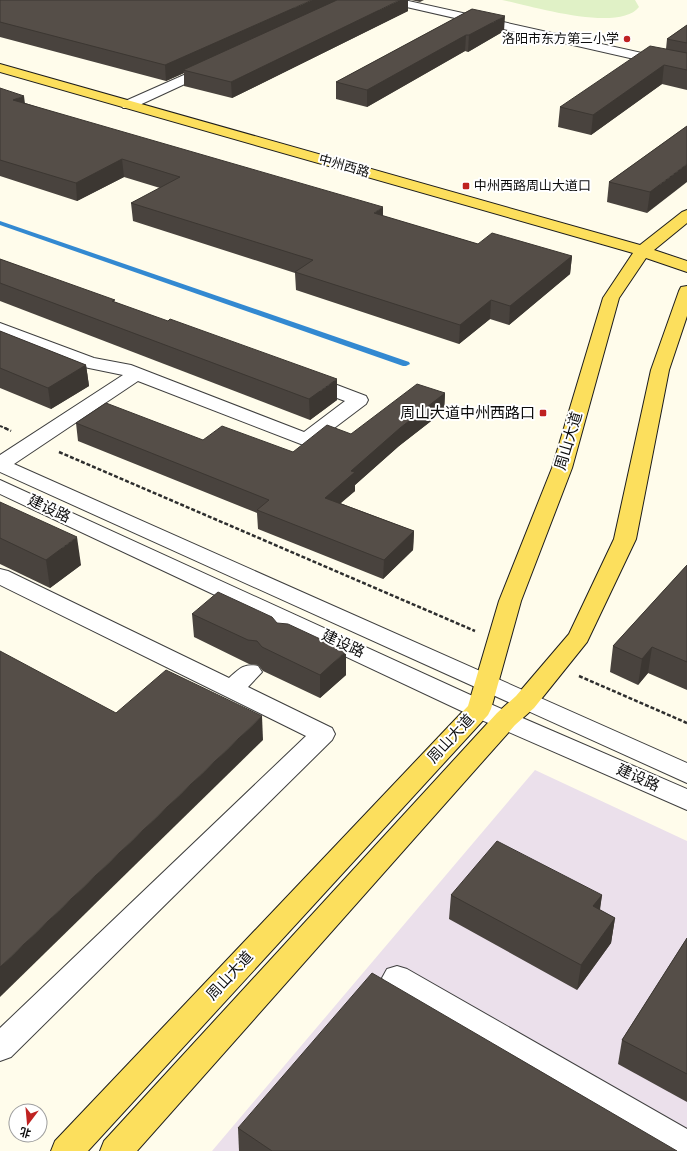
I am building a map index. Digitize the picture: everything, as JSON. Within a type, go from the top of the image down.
[{"type":"main road","name":"中州西路","points":[[0,60],[134,102]]},
{"type":"main road","name":"中州西路","points":[[0,68],[134,102],[648,247],[687,253]]},
{"type":"main road","name":"周山大道","points":[[67,1151],[482,696],[510,601],[562,468],[611,298],[648,247],[687,215]]},
{"type":"main road","name":"中州西路","points":[[648,247],[687,267]]},
{"type":"main road","name":"周山大道","points":[[116,1151],[515,711],[579,637],[625,539],[660,370],[687,291]]},
{"type":"street","points":[[389,0],[687,67]]},
{"type":"street","points":[[134,102],[219,63]]},
{"type":"street","points":[[0,328],[90,363],[125,370],[136,374],[306,440],[359,400],[292,375]]},
{"type":"street","points":[[0,464],[136,374]]},
{"type":"street","name":"建设路","points":[[0,464],[321,609],[482,696]]},
{"type":"street","name":"建设路","points":[[0,486],[303,625],[482,696],[515,711],[687,800]]},
{"type":"street","points":[[0,576],[241,681],[322,734],[0,1048]]},
{"type":"street","points":[[286,640],[321,609]]},
{"type":"street","name":"建设路","points":[[515,711],[687,774]]},
{"type":"street","points":[[398,978],[687,1146]]},
{"type":"path","points":[[0,426],[498,641]]},
{"type":"path","points":[[555,666],[687,723]]},
{"type":"shaded area","points":[[535,770],[687,841],[687,1151],[212,1151]]},
{"type":"green space","points":[[502,0],[635,0],[639,7],[629,14],[613,18],[595,18],[553,12]]},
{"type":"building","points":[[0,0],[312,0],[165,65],[0,22]]},
{"type":"building","points":[[337,0],[400,0],[231,82],[183,70]]},
{"type":"building","points":[[472,9],[505,16],[469,35],[466,35],[367,90],[336,82]]},
{"type":"building","points":[[687,25],[687,43],[667,39]]},
{"type":"building","points":[[650,46],[687,53],[687,70],[664,65],[593,115],[560,107]]},
{"type":"building","points":[[0,88],[24,96],[13,100],[383,207],[374,213],[478,244],[492,233],[572,256],[510,306],[491,300],[460,325],[295,272],[313,260],[131,203],[180,177],[122,159],[76,183],[0,160]]},
{"type":"building","points":[[687,126],[687,164],[650,192],[609,182]]},
{"type":"building","points":[[0,259],[115,300],[112,301],[168,321],[170,319],[337,379],[309,399],[0,283]]},
{"type":"building","points":[[0,331],[86,365],[48,388],[0,368]]},
{"type":"building","points":[[417,384],[445,393],[400,428],[351,471],[355,472],[325,498],[414,531],[384,560],[257,510],[269,500],[76,423],[106,403],[203,440],[222,426],[293,452],[327,425],[351,434]]},
{"type":"building","points":[[0,502],[77,537],[46,560],[0,538]]},
{"type":"building","points":[[687,565],[687,662],[652,647],[642,659],[613,646]]},
{"type":"building","points":[[218,592],[272,617],[277,623],[288,624],[346,651],[320,675],[262,647],[257,641],[248,640],[192,614]]},
{"type":"building","points":[[0,651],[116,713],[166,670],[262,716],[0,967]]},
{"type":"building","points":[[497,841],[602,895],[593,906],[615,918],[581,965],[451,895]]},
{"type":"building","points":[[687,938],[687,1074],[622,1040]]},
{"type":"building","points":[[372,973],[677,1151],[272,1151],[238,1128]]},
{"type":"waterway","points":[[0,223],[406,364]]},
{"type":"place","name":"洛阳市东方第三小学","points":[[627,39]]},
{"type":"place","name":"中州西路周山大道口","points":[[466,186]]},
{"type":"place","name":"周山大道中州西路口","points":[[543,413]]}]
